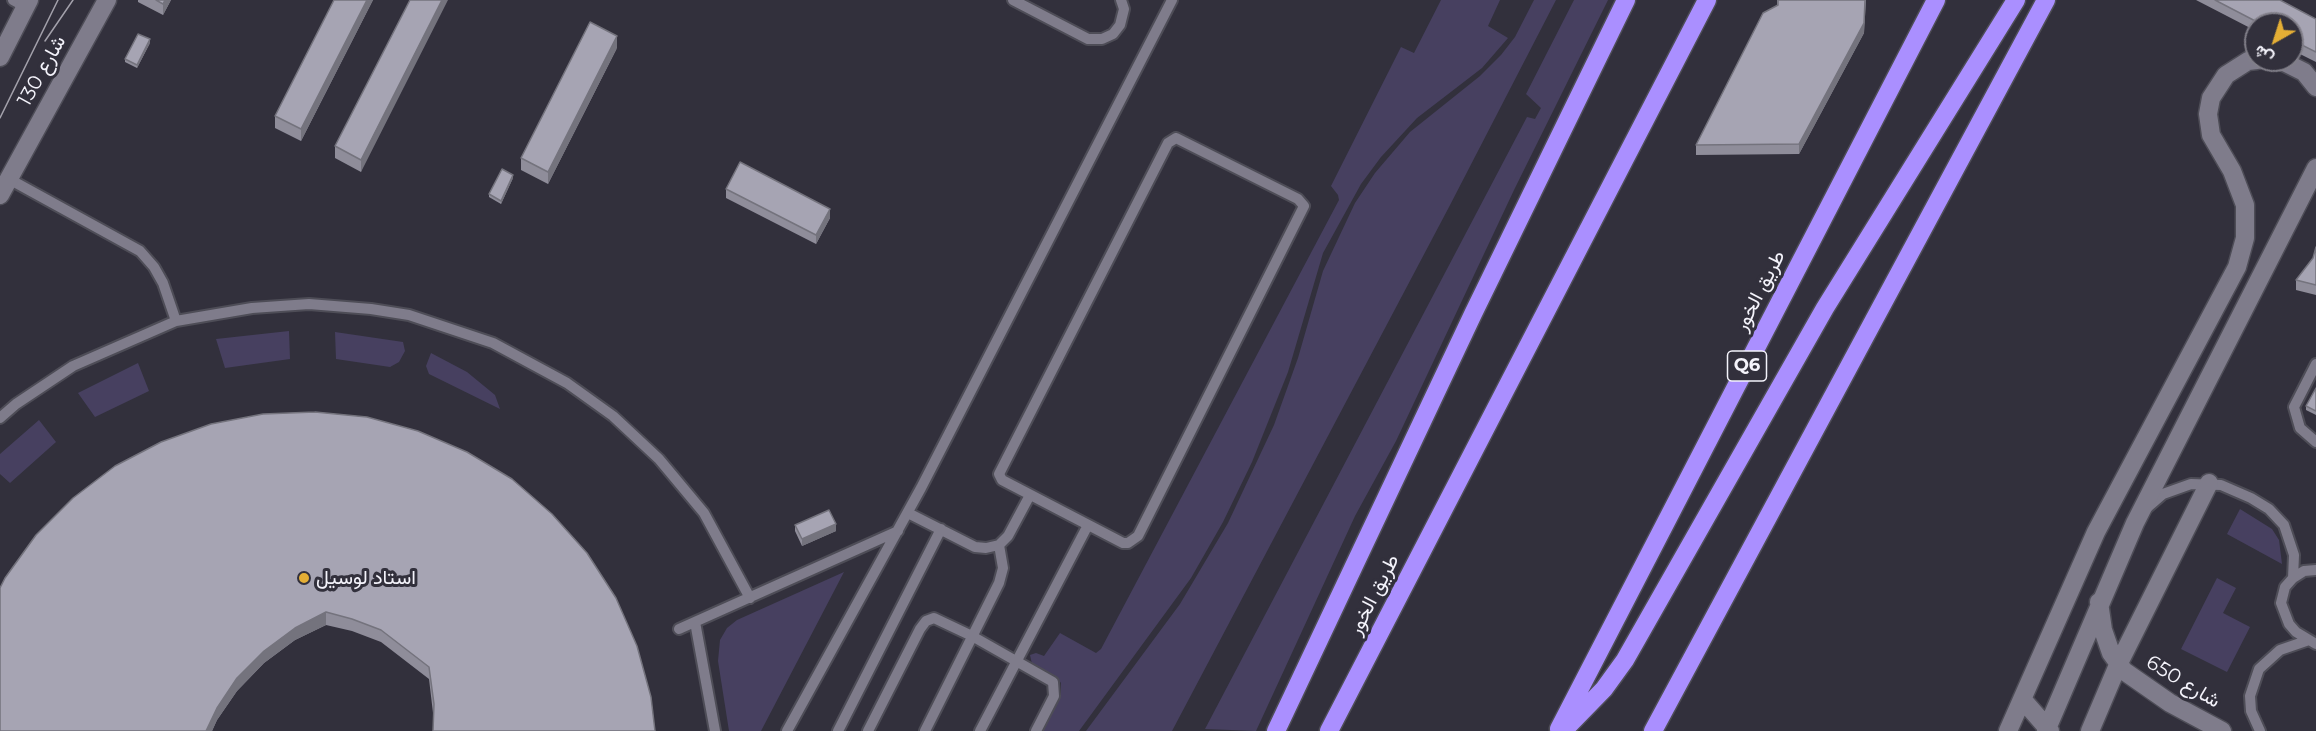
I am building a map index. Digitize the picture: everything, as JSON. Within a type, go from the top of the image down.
[{"type":"highway","points":[[1276,731],[1473,314],[1626,0]]},
{"type":"highway","name":"طريق الخور","points":[[1329,731],[1707,0]]},
{"type":"highway","name":"طريق الخور","points":[[1558,731],[1936,0]]},
{"type":"highway","points":[[1563,731],[1604,689],[1625,660],[1825,308],[2016,0]]},
{"type":"highway","points":[[1653,731],[2046,0]]},
{"type":"street","name":"شارع 130","points":[[4,187],[107,0]]},
{"type":"street","points":[[0,57],[23,2]]},
{"type":"street","points":[[2008,731],[2077,572],[2237,267],[2246,238],[2245,205],[2232,171],[2211,135],[2208,114],[2211,98],[2226,75],[2244,64]]},
{"type":"street","points":[[2301,72],[2315,84]]},
{"type":"street","points":[[2022,699],[2048,730],[2099,602],[2135,523],[2316,168]]},
{"type":"street","points":[[2090,731],[2118,665],[2209,483]]},
{"type":"street","name":"شارع 650","points":[[2099,602],[2103,630],[2118,665],[2131,677],[2170,703],[2222,731]]},
{"type":"lane","points":[[1013,0],[1088,39],[1102,39],[1113,34],[1123,18],[1121,0]]},
{"type":"lane","points":[[787,731],[908,513],[1171,0]]},
{"type":"lane","points":[[1176,138],[1298,199],[1304,206],[1303,212],[1138,536],[1128,543],[1123,543],[1088,525],[1002,480],[1000,470],[1168,143],[1176,138]]},
{"type":"lane","points":[[4,187],[140,251],[154,267],[163,283],[176,321]]},
{"type":"lane","points":[[0,418],[16,404],[73,366],[176,321],[252,308],[309,304],[371,309],[409,315],[493,343],[567,383],[613,416],[659,459],[704,513],[750,598]]},
{"type":"lane","points":[[2316,364],[2294,407],[2300,428],[2316,442]]},
{"type":"lane","points":[[2135,523],[2163,494],[2192,484],[2221,485],[2251,498],[2277,516],[2291,541],[2294,555],[2293,578]]},
{"type":"lane","points":[[908,513],[975,547],[999,545],[1008,536],[1030,495]]},
{"type":"lane","points":[[980,731],[1088,525]]},
{"type":"lane","points":[[838,731],[941,529]]},
{"type":"lane","points":[[679,629],[898,531]]},
{"type":"lane","points":[[925,731],[1003,568],[999,545]]},
{"type":"lane","points":[[2312,642],[2289,624],[2282,608],[2285,588],[2293,578],[2304,571],[2316,570]]},
{"type":"lane","points":[[868,731],[926,621],[934,618],[1048,678],[1055,689],[1035,731]]},
{"type":"lane","points":[[695,622],[715,731]]},
{"type":"lane","points":[[2260,731],[2252,711],[2250,696],[2259,669],[2280,650],[2312,642]]},
{"type":"shaded area","points":[[1441,0],[1500,0],[1488,26],[1508,38],[1482,68],[1417,118],[1381,157],[1361,184],[1323,253],[1288,372],[1252,462],[1223,522],[1191,578],[1079,731],[1041,731],[1061,694],[1061,683],[1032,664],[1030,655],[1036,653],[1044,656],[1060,633],[1096,653],[1101,649],[1339,200],[1331,186],[1401,47],[1414,53]]},
{"type":"shaded area","points":[[1534,0],[1556,0],[1172,731],[1086,731],[1180,604],[1228,523],[1274,425],[1298,358],[1323,271],[1355,203],[1375,173],[1410,132],[1480,76],[1501,55],[1515,37]]},
{"type":"shaded area","points":[[1574,0],[1608,0],[1514,190],[1396,441],[1355,516],[1256,731],[1205,729],[1527,117],[1535,119],[1541,108],[1526,94]]},
{"type":"shaded area","points":[[289,331],[290,359],[225,368],[216,339]]},
{"type":"shaded area","points":[[335,332],[403,342],[405,351],[399,362],[390,367],[336,359]]},
{"type":"shaded area","points":[[431,353],[467,372],[495,395],[500,409],[429,374],[426,366]]},
{"type":"shaded area","points":[[138,363],[149,391],[95,417],[78,393]]},
{"type":"shaded area","points":[[39,420],[56,442],[10,483],[0,474],[0,454]]},
{"type":"shaded area","points":[[2240,509],[2272,529],[2279,540],[2282,564],[2227,534]]},
{"type":"shaded area","points":[[844,572],[761,731],[729,731],[718,661],[720,640],[727,628],[737,620]]},
{"type":"shaded area","points":[[2217,578],[2236,588],[2223,613],[2250,627],[2227,672],[2181,649]]},
{"type":"building","points":[[334,0],[367,0],[301,129],[275,116]]},
{"type":"building","points":[[410,0],[442,0],[361,160],[335,146]]},
{"type":"building","points":[[1778,0],[1865,0],[1864,23],[1799,144],[1696,145],[1763,13],[1778,5]]},
{"type":"building","points":[[2215,0],[2280,0],[2303,12],[2244,12],[2244,15]]},
{"type":"building","points":[[2304,13],[2316,19],[2316,52],[2304,46]]},
{"type":"building","points":[[590,22],[617,36],[548,172],[521,158]]},
{"type":"building","points":[[138,34],[150,39],[137,65],[125,59]]},
{"type":"building","points":[[740,162],[830,209],[816,235],[726,189]]},
{"type":"building","points":[[502,169],[513,175],[501,201],[489,194]]},
{"type":"building","points":[[2316,247],[2316,285],[2296,280],[2313,258]]},
{"type":"building","points":[[2316,388],[2316,411],[2306,406]]},
{"type":"building","name":"استاد لوسيل","points":[[315,412],[367,417],[418,431],[467,452],[512,479],[552,514],[587,553],[616,598],[637,646],[651,697],[655,731],[433,731],[434,704],[429,667],[381,630],[326,612],[295,628],[264,651],[237,678],[217,708],[206,731],[0,731],[0,588],[36,535],[73,498],[115,466],[161,442],[211,424],[263,414]]},
{"type":"building","points":[[829,510],[836,524],[802,539],[795,525]]},
{"type":"tram line","points":[[0,118],[58,0]]},
{"type":"tram line","points":[[45,41],[73,0]]},
{"type":"place","name":"استاد لوسيل","points":[[304,578]]}]
